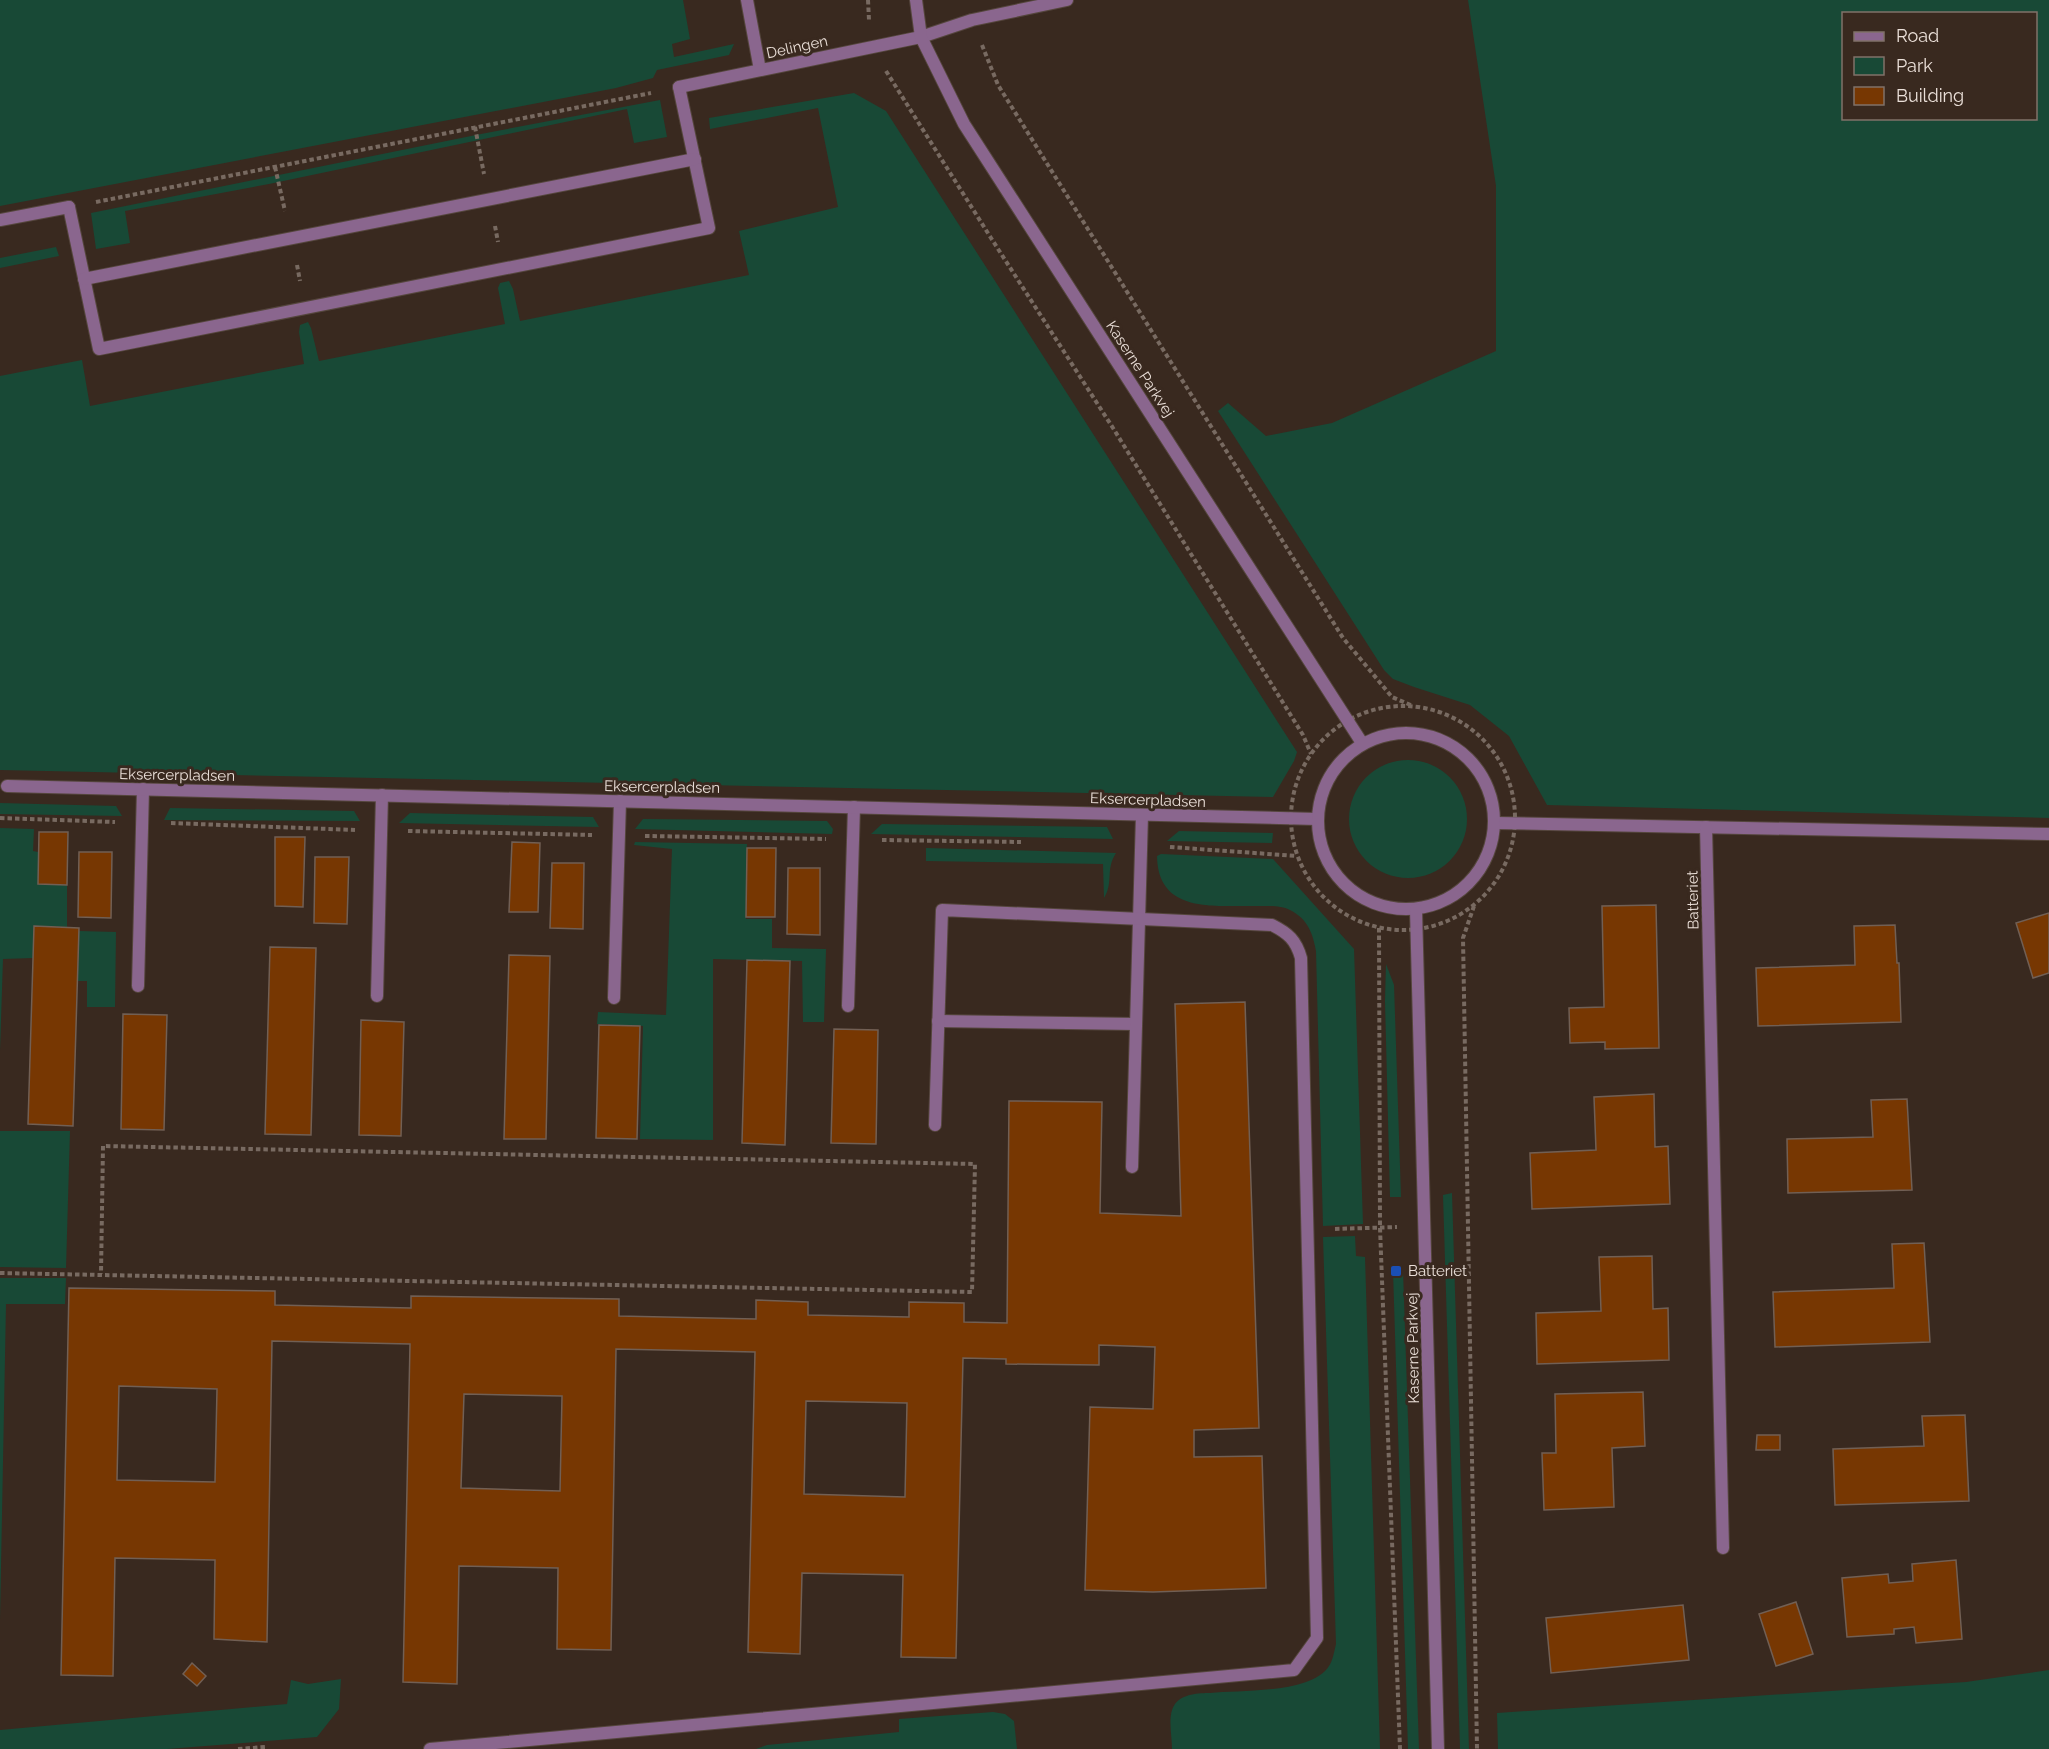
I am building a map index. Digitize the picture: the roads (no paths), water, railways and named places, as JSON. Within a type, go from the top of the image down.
[{"type":"street","points":[[747,0],[760,70]]},
{"type":"street","name":"Kaserne Parkvej","points":[[916,0],[921,37],[964,124],[1362,743]]},
{"type":"street","name":"Delingen","points":[[695,159],[679,87],[921,37],[972,20],[1067,0]]},
{"type":"street","points":[[0,220],[69,207],[84,279],[99,349],[709,228],[695,159],[84,279]]},
{"type":"street","points":[[1414,732],[1440,738],[1463,752],[1481,772],[1491,796],[1495,822],[1491,848],[1480,871],[1462,890],[1441,903],[1416,909],[1386,908],[1359,896],[1336,876],[1322,849],[1317,819],[1323,789],[1339,763],[1362,743],[1396,733],[1414,732]]},
{"type":"street","name":"Eksercerpladsen","points":[[7,786],[1317,819]]},
{"type":"street","points":[[138,986],[143,789]]},
{"type":"street","points":[[377,996],[382,795]]},
{"type":"street","points":[[614,998],[620,801]]},
{"type":"street","points":[[848,1006],[854,807]]},
{"type":"street","points":[[1132,1167],[1142,815]]},
{"type":"street","points":[[1495,822],[2049,834]]},
{"type":"street","name":"Batteriet","points":[[1706,827],[1723,1548]]},
{"type":"street","name":"Kaserne Parkvej","points":[[1416,909],[1438,1749]]},
{"type":"street","points":[[430,1749],[1294,1670],[1317,1638],[1301,958],[1297,944],[1287,932],[1272,925],[942,910],[935,1125]]},
{"type":"street","points":[[938,1021],[1136,1024]]},
{"type":"place","name":"Batteriet","points":[[1396,1271]]}]
